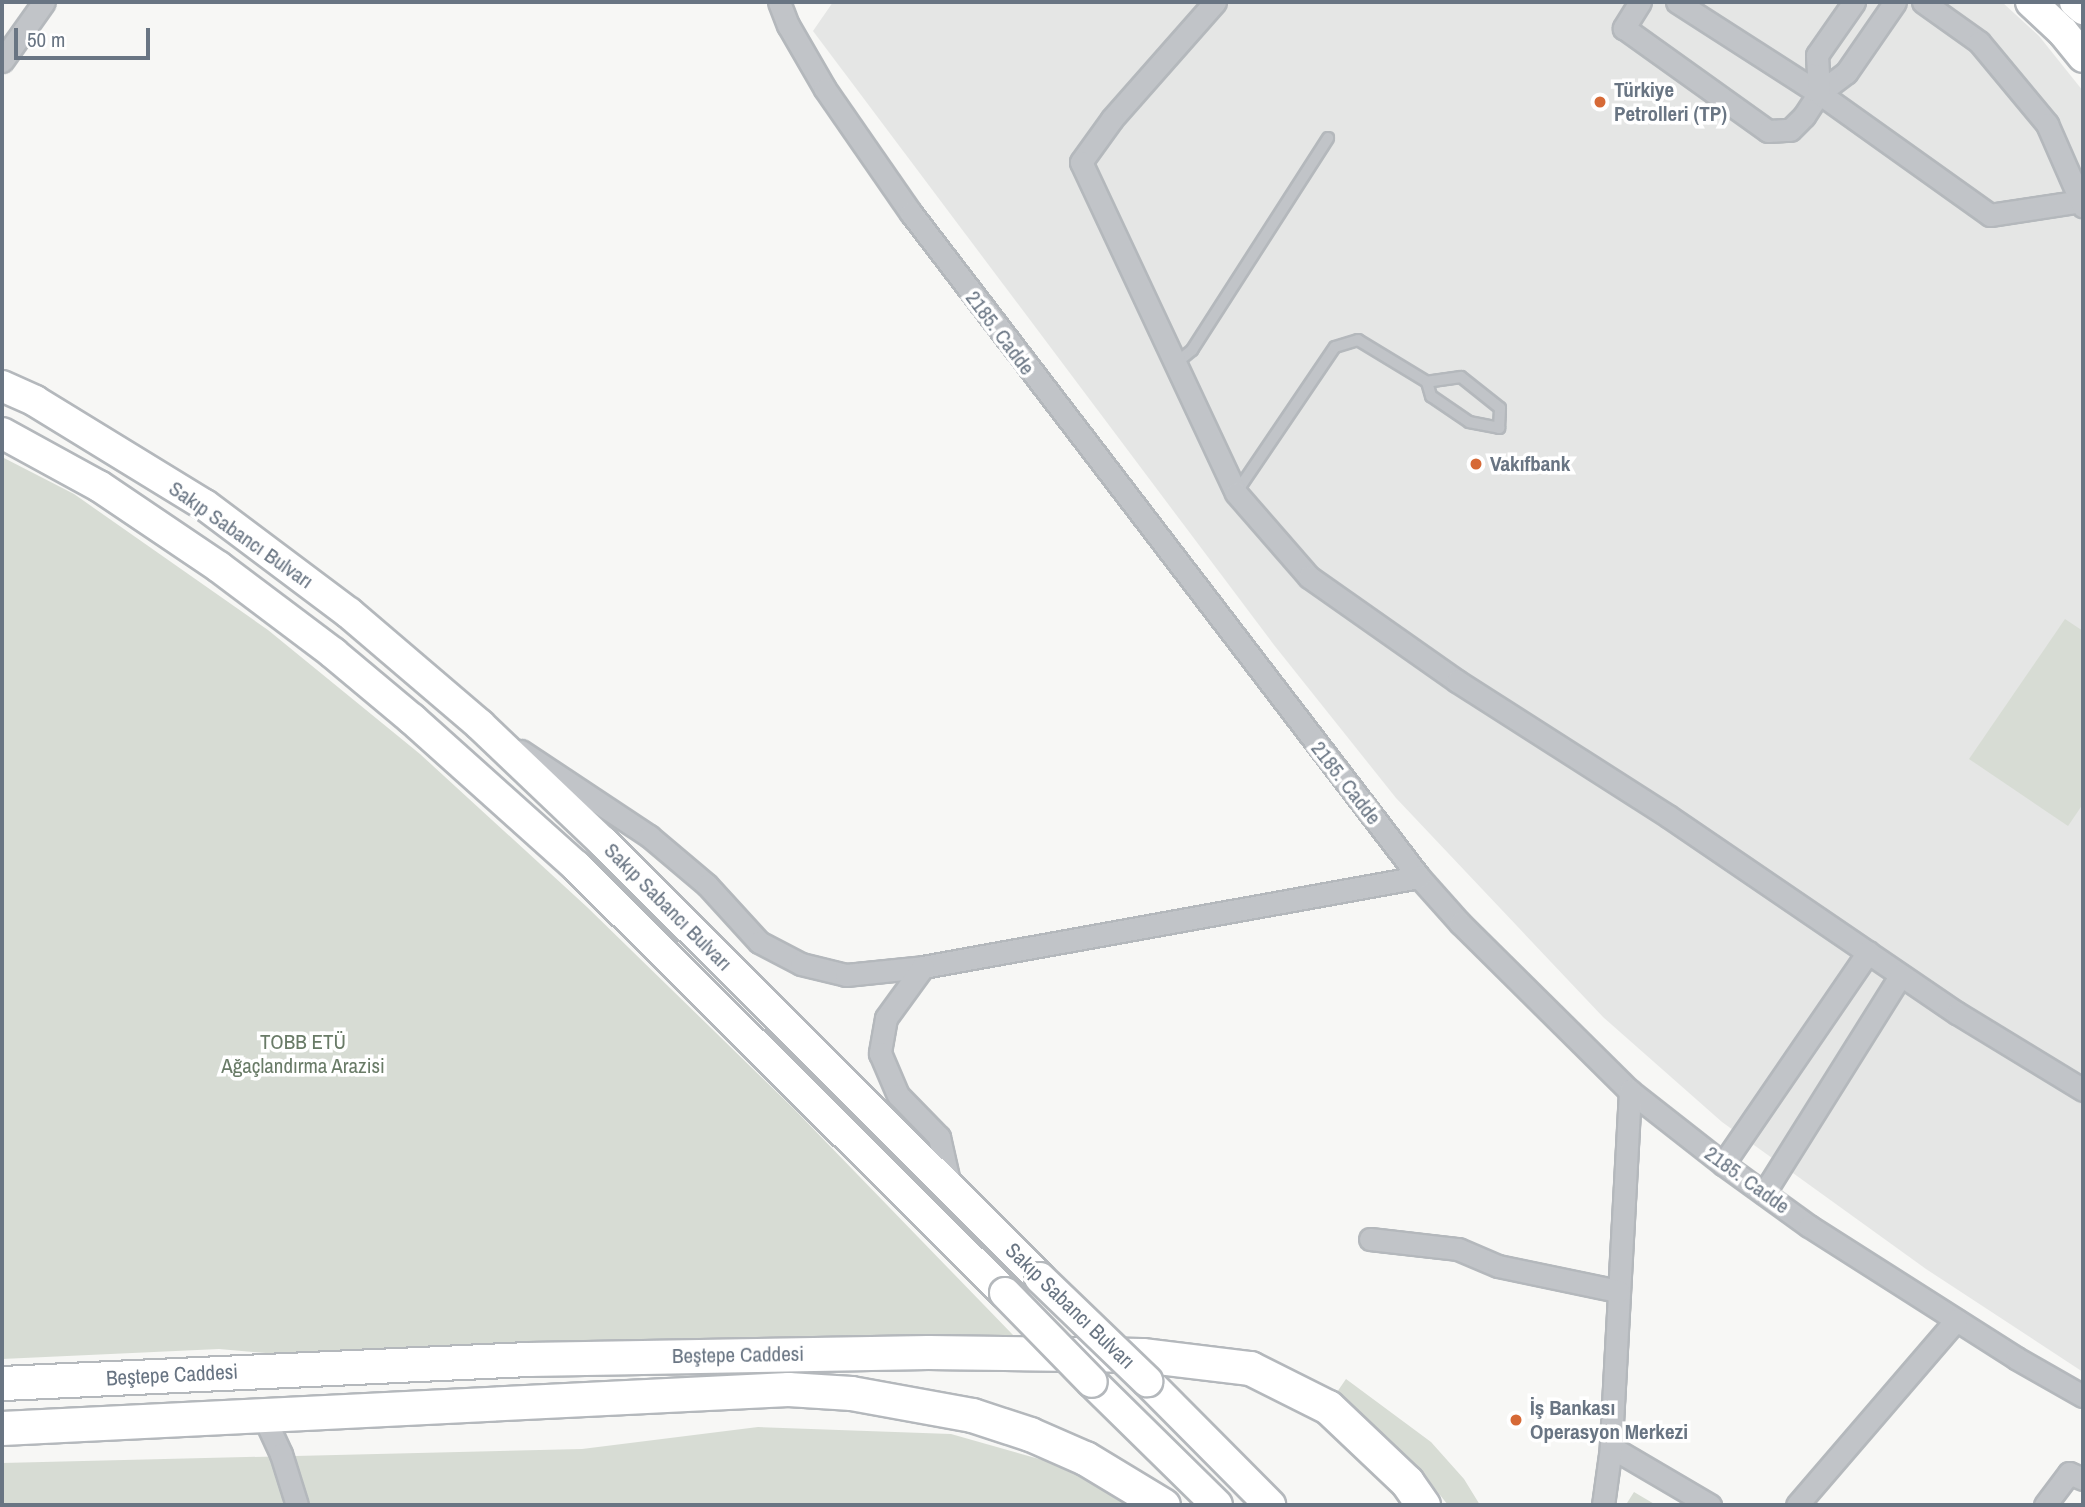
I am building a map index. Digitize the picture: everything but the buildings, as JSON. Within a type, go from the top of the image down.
[{"type":"main road","points":[[2031,2],[2063,32],[2083,57]]},
{"type":"main road","points":[[2075,2],[2083,9]]},
{"type":"main road","name":"Sakıp Sabancı Bulvarı","points":[[2,386],[35,401],[205,505],[349,613],[480,725],[603,842],[1270,1505]]},
{"type":"main road","name":"Sakıp Sabancı Bulvarı","points":[[2,433],[99,486],[219,567],[333,653],[412,719],[576,866],[1217,1505]]},
{"type":"main road","name":"Beştepe Caddesi","points":[[2,1383],[528,1359],[928,1352],[1142,1354],[1250,1368],[1328,1406],[1407,1482],[1423,1505]]},
{"type":"main road","name":"Beştepe Caddesi","points":[[2,1428],[788,1389],[851,1393],[972,1415],[1030,1434],[1085,1458],[1163,1505]]},
{"type":"street","points":[[2,61],[44,2]]},
{"type":"street","name":"2185. Cadde","points":[[779,2],[788,25],[825,89],[911,214],[1419,877],[1460,923],[1630,1091],[1723,1164],[1956,1320],[2083,1396]]},
{"type":"street","points":[[1215,2],[1112,120],[1081,162],[1236,493],[1309,577],[1457,681],[1668,816],[1901,975],[2083,1090]]},
{"type":"street","points":[[1640,2],[1624,27],[1768,131],[1790,130],[1819,93],[1846,73],[1895,2]]},
{"type":"street","points":[[1677,2],[1819,93],[1990,215],[2082,204],[2047,124],[1979,42],[1923,2]]},
{"type":"street","points":[[1819,93],[1817,55],[1854,2]]},
{"type":"street","points":[[480,725],[649,836],[707,886],[759,942],[801,964],[846,975],[923,967],[1419,877]]},
{"type":"street","points":[[1723,1164],[1868,952]]},
{"type":"street","points":[[923,967],[886,1018],[880,1053],[898,1095],[939,1138],[950,1186]]},
{"type":"street","points":[[1764,1193],[1901,975]]},
{"type":"street","points":[[1602,1505],[1611,1447],[1630,1091]]},
{"type":"street","points":[[1370,1239],[1458,1249],[1498,1266],[1618,1291]]},
{"type":"street","points":[[1797,1505],[1956,1320]]},
{"type":"street","points":[[263,1415],[281,1454],[297,1505]]},
{"type":"street","points":[[1611,1447],[1710,1505]]},
{"type":"street","points":[[2045,1505],[2069,1473],[2083,1479]]},
{"type":"lane","points":[[1176,363],[1192,349],[1328,138]]},
{"type":"lane","points":[[1236,493],[1335,347],[1358,340],[1427,382],[1461,377],[1500,408],[1499,428],[1469,422],[1431,396],[1427,382]]},
{"type":"shaded area","points":[[833,2],[2002,2],[2039,36],[2083,91],[2083,1372],[1926,1269],[1722,1122],[1603,1017],[1396,798],[1274,645],[813,31]]},
{"type":"green space","name":"TOBB ETÜ Ağaçlandırma Arazisi","points":[[2,457],[74,494],[268,630],[420,754],[587,907],[794,1109],[1014,1336],[345,1360],[219,1349],[2,1359]]},
{"type":"green space","points":[[2065,619],[2083,631],[2083,804],[2068,826],[1969,759]]},
{"type":"green space","points":[[1346,1379],[1431,1442],[1464,1479],[1480,1505],[1448,1505],[1432,1485],[1335,1395]]},
{"type":"green space","points":[[758,1427],[951,1434],[1064,1466],[1126,1505],[2,1505],[2,1463],[582,1449]]},
{"type":"green space","points":[[1634,1492],[1656,1505],[1630,1505],[1627,1503]]},
{"type":"place","name":"Türkiye Petrolleri (TP)","points":[[1600,102]]},
{"type":"place","name":"Vakıfbank","points":[[1476,464]]},
{"type":"place","name":"İş Bankası Operasyon Merkezi","points":[[1516,1420]]}]
